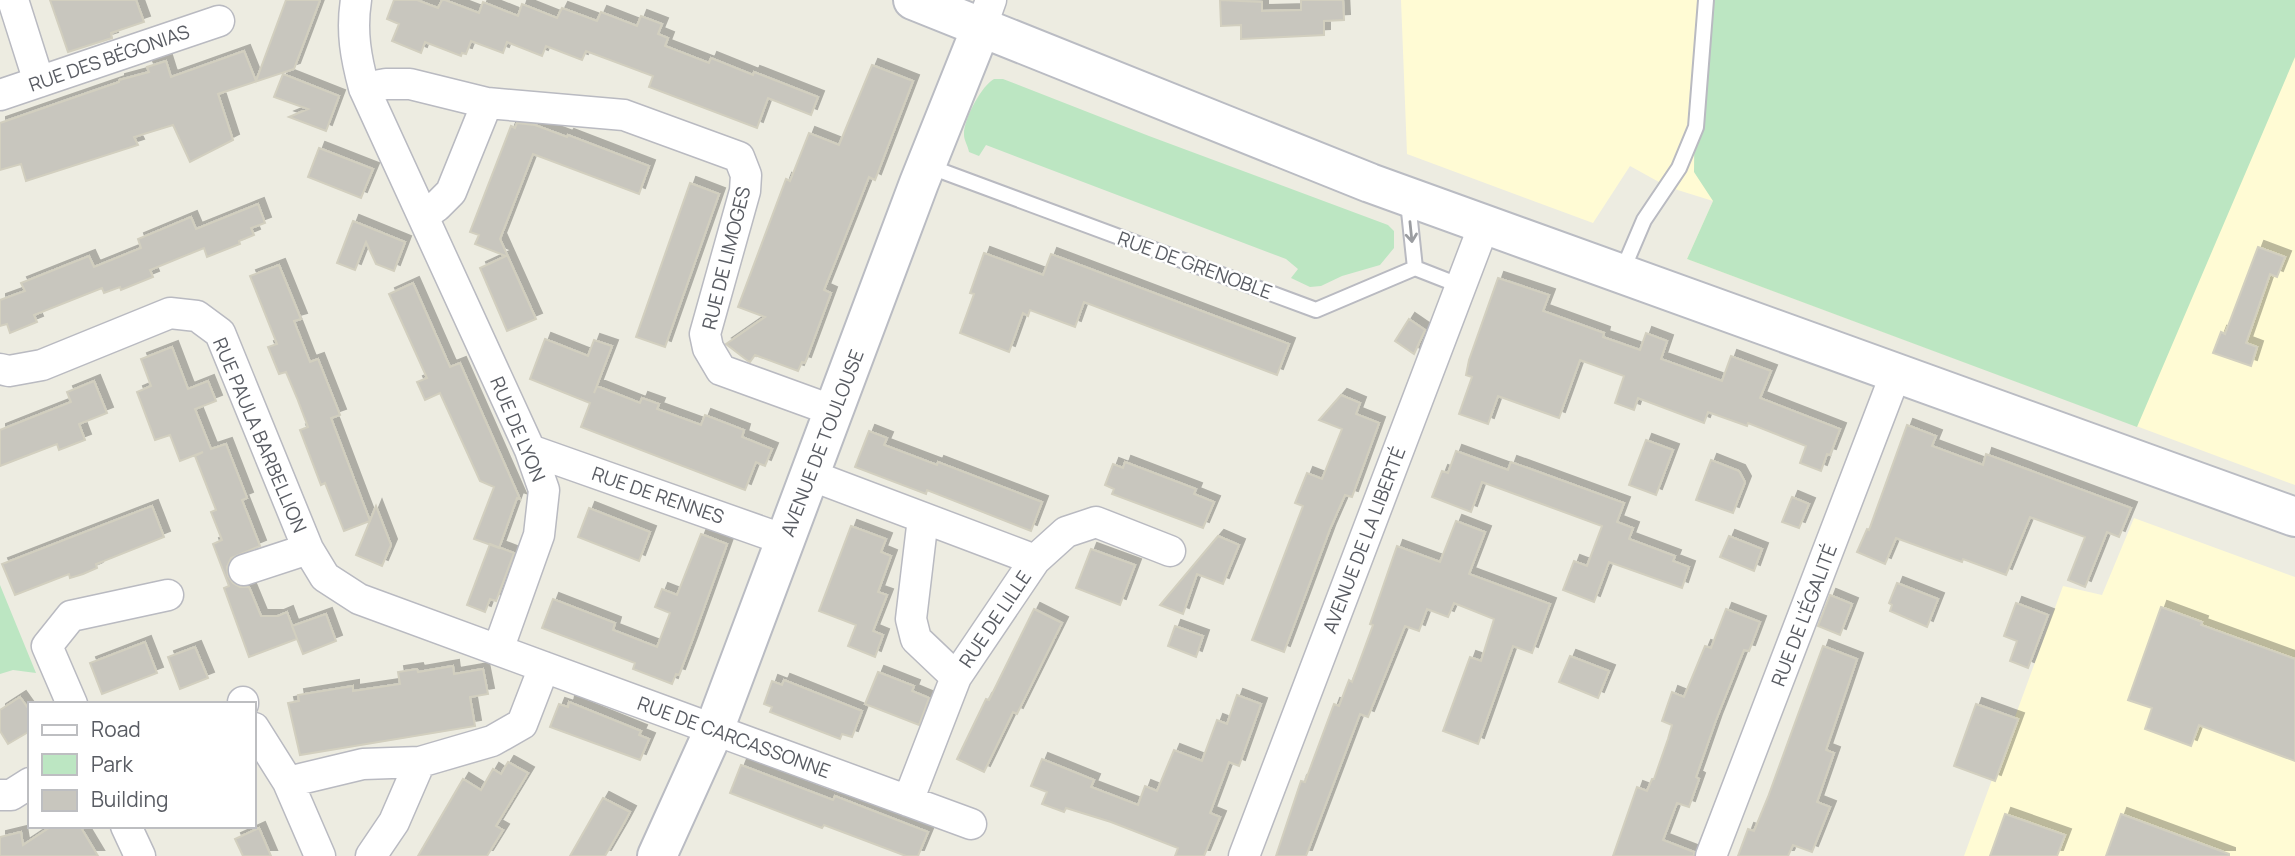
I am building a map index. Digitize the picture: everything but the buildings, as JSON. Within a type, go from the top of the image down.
[{"type":"main road","points":[[913,0],[986,14],[1407,197],[2295,517]]},
{"type":"main road","name":"AVENUE DE TOULOUSE","points":[[657,856],[714,730],[926,165],[986,14]]},
{"type":"street","points":[[13,0],[39,82]]},
{"type":"street","name":"RUE DE LYON","points":[[356,0],[352,23],[354,52],[364,88],[530,450],[544,490],[539,535],[498,650]]},
{"type":"street","name":"RUE DES BÉGONIAS","points":[[0,95],[219,21]]},
{"type":"street","name":"RUE DE LIMOGES","points":[[364,88],[410,84],[487,103],[624,115],[739,157],[746,175],[745,191],[705,334],[708,348],[721,370],[834,411]]},
{"type":"street","points":[[423,216],[451,192],[487,103]]},
{"type":"street","name":"AVENUE DE LA LIBERTÉ","points":[[1244,856],[1484,225]]},
{"type":"street","name":"RUE PAULA BARBELLION","points":[[0,369],[9,371],[42,365],[170,313],[197,316],[220,333],[308,549],[325,577],[359,599],[498,650]]},
{"type":"street","name":"RUE DE L'ÉGALITÉ","points":[[1711,856],[1896,373]]},
{"type":"street","name":"RUE DE RENNES","points":[[530,450],[785,540]]},
{"type":"street","name":"RUE DE LILLE","points":[[810,475],[1035,560]]},
{"type":"street","name":"RUE DE LILLE","points":[[923,518],[911,619],[916,639],[956,677]]},
{"type":"street","name":"RUE DE LILLE","points":[[908,801],[956,677],[1035,560],[1066,532],[1096,522],[1170,551]]},
{"type":"street","points":[[244,570],[308,549]]},
{"type":"street","points":[[71,702],[47,646],[71,616],[168,595]]},
{"type":"street","name":"RUE DE CARCASSONNE","points":[[498,650],[971,824]]},
{"type":"street","points":[[288,782],[363,764],[420,762],[492,741],[522,724],[544,667]]},
{"type":"street","points":[[256,727],[288,782],[320,856]]},
{"type":"street","points":[[371,856],[394,822],[420,762]]},
{"type":"street","points":[[0,795],[10,795],[28,784]]},
{"type":"street","points":[[127,828],[139,856]]},
{"type":"lane","points":[[1621,274],[1644,220],[1679,168],[1696,127],[1706,0]]},
{"type":"lane","name":"RUE DE GRENOBLE","points":[[926,165],[1315,310],[1415,268]]},
{"type":"lane","points":[[1407,197],[1415,268],[1461,286]]},
{"type":"shaded area","points":[[1401,0],[2295,0],[2295,485],[1687,259],[1713,201],[1668,187],[1630,166],[1593,223],[1407,154]]},
{"type":"shaded area","points":[[2134,518],[2295,577],[2295,856],[1964,856],[2063,586],[2102,595]]},
{"type":"green space","points":[[1702,0],[2295,0],[2295,57],[2137,427],[1687,259],[1713,201],[1694,172],[1695,74]]},
{"type":"green space","points":[[994,79],[1003,79],[1388,225],[1394,231],[1394,248],[1380,265],[1342,276],[1321,286],[1310,287],[1291,278],[1298,269],[1286,259],[986,145],[979,156],[969,152],[964,135],[970,112],[979,95]]},
{"type":"green space","points":[[0,585],[36,673],[13,670],[0,674]]}]
